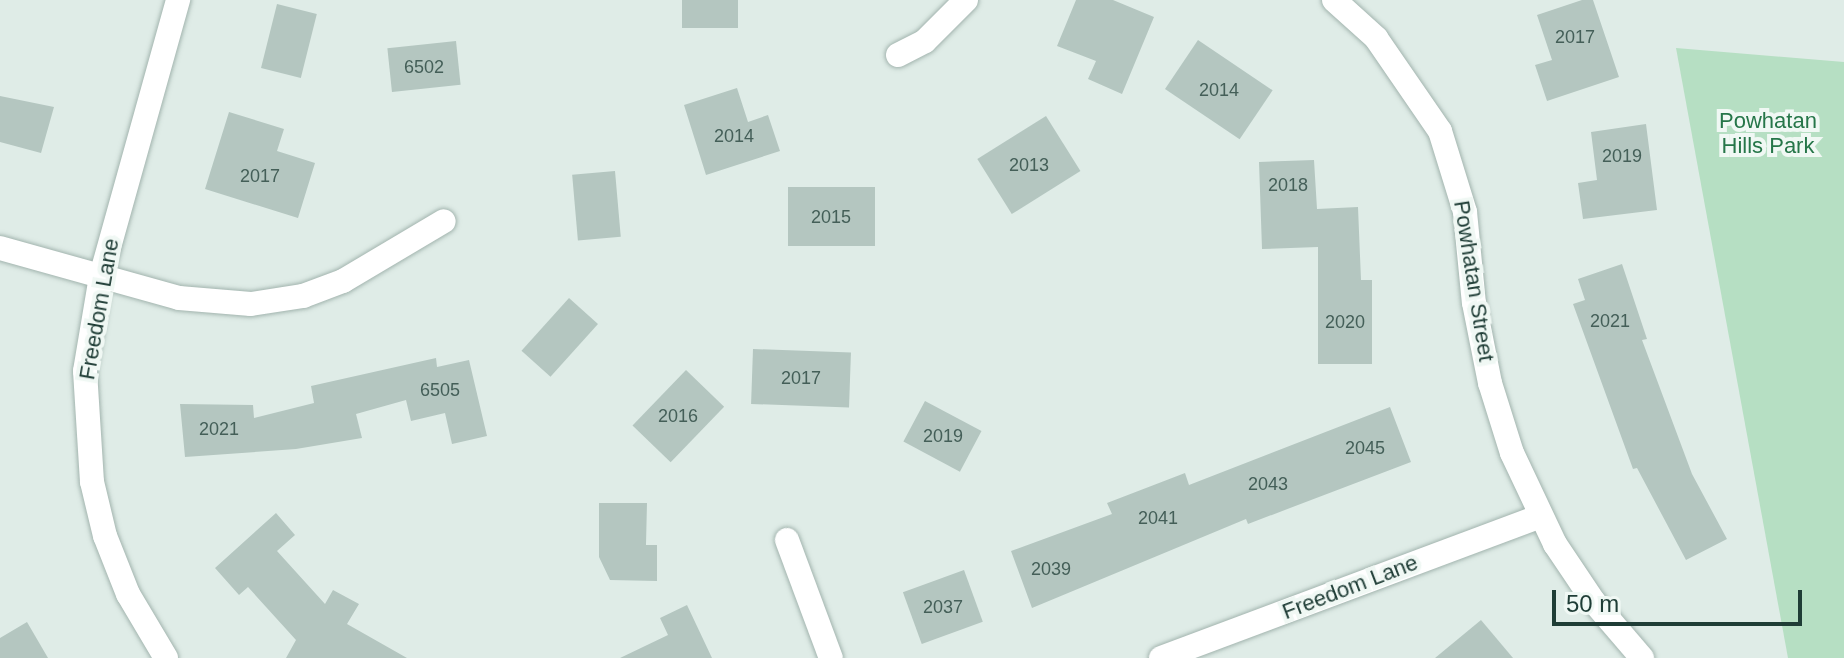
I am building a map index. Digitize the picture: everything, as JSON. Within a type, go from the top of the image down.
[{"type":"street","name":"Freedom Lane","points":[[166,658],[128,594],[92,482],[85,371],[101,276],[178,0]]},
{"type":"street","points":[[898,55],[925,41],[966,0]]},
{"type":"street","name":"Powhatan Street","points":[[1334,0],[1376,38],[1411,83],[1452,159],[1465,212],[1474,303],[1490,383],[1540,516],[1594,602],[1642,658]]},
{"type":"street","points":[[0,248],[199,301],[275,302],[343,281],[444,221]]},
{"type":"street","name":"Freedom Lane","points":[[1161,658],[1540,516]]},
{"type":"street","points":[[787,540],[831,658]]},
{"type":"green space","name":"Powhatan Hills Park","points":[[1676,48],[1844,62],[1844,658],[1788,658]]},
{"type":"building","points":[[682,0],[738,0],[738,28],[682,28]]},
{"type":"building","points":[[1076,0],[1113,0],[1154,17],[1122,94],[1088,79],[1096,61],[1057,46]]},
{"type":"building","points":[[1582,0],[1593,0],[1619,77],[1547,101],[1535,65],[1552,60],[1537,15]]},
{"type":"building","points":[[277,4],[317,14],[301,78],[261,68]]},
{"type":"building","points":[[1198,40],[1273,90],[1240,139],[1165,89]]},
{"type":"building","points":[[456,41],[461,85],[392,92],[387,48]]},
{"type":"building","points":[[737,88],[748,122],[768,115],[780,151],[706,175],[684,105]]},
{"type":"building","points":[[0,96],[54,107],[41,153],[0,142]]},
{"type":"building","points":[[229,112],[284,129],[277,151],[315,163],[298,218],[205,189]]},
{"type":"building","points":[[1046,116],[1080,171],[1012,214],[977,159]]},
{"type":"building","points":[[1646,124],[1657,210],[1583,219],[1578,183],[1597,180],[1591,132]]},
{"type":"building","points":[[1314,160],[1317,209],[1358,207],[1361,280],[1372,280],[1372,364],[1318,364],[1318,247],[1262,249],[1259,162]]},
{"type":"building","points":[[615,171],[621,237],[578,240],[572,175]]},
{"type":"building","points":[[788,187],[875,187],[875,246],[788,246]]},
{"type":"building","points":[[1622,264],[1647,339],[1642,340],[1692,474],[1727,539],[1686,560],[1637,468],[1633,469],[1573,304],[1585,300],[1578,279]]},
{"type":"building","points":[[569,298],[598,324],[550,377],[521,351]]},
{"type":"building","points":[[753,349],[851,352],[849,407],[751,404]]},
{"type":"building","points":[[436,358],[437,367],[469,360],[487,436],[452,444],[445,413],[411,421],[406,400],[356,414],[362,438],[296,449],[185,457],[180,404],[253,405],[254,418],[314,403],[311,386]]},
{"type":"building","points":[[686,370],[724,407],[671,462],[633,425]]},
{"type":"building","points":[[925,401],[982,431],[960,472],[903,442]]},
{"type":"building","points":[[1390,407],[1411,462],[1248,524],[1246,519],[1032,608],[1011,551],[1112,514],[1107,503],[1185,473],[1189,485]]},
{"type":"building","points":[[599,503],[647,503],[646,545],[657,545],[657,581],[610,580],[599,557]]},
{"type":"building","points":[[276,513],[295,535],[277,551],[325,604],[333,590],[359,604],[347,624],[407,658],[286,658],[296,640],[248,587],[239,595],[215,568]]},
{"type":"building","points":[[964,570],[983,622],[922,644],[903,592]]},
{"type":"building","points":[[687,605],[712,658],[620,658],[668,635],[660,618]]},
{"type":"building","points":[[1481,620],[1513,658],[1435,658]]},
{"type":"building","points":[[27,622],[48,658],[0,658],[0,638]]}]
